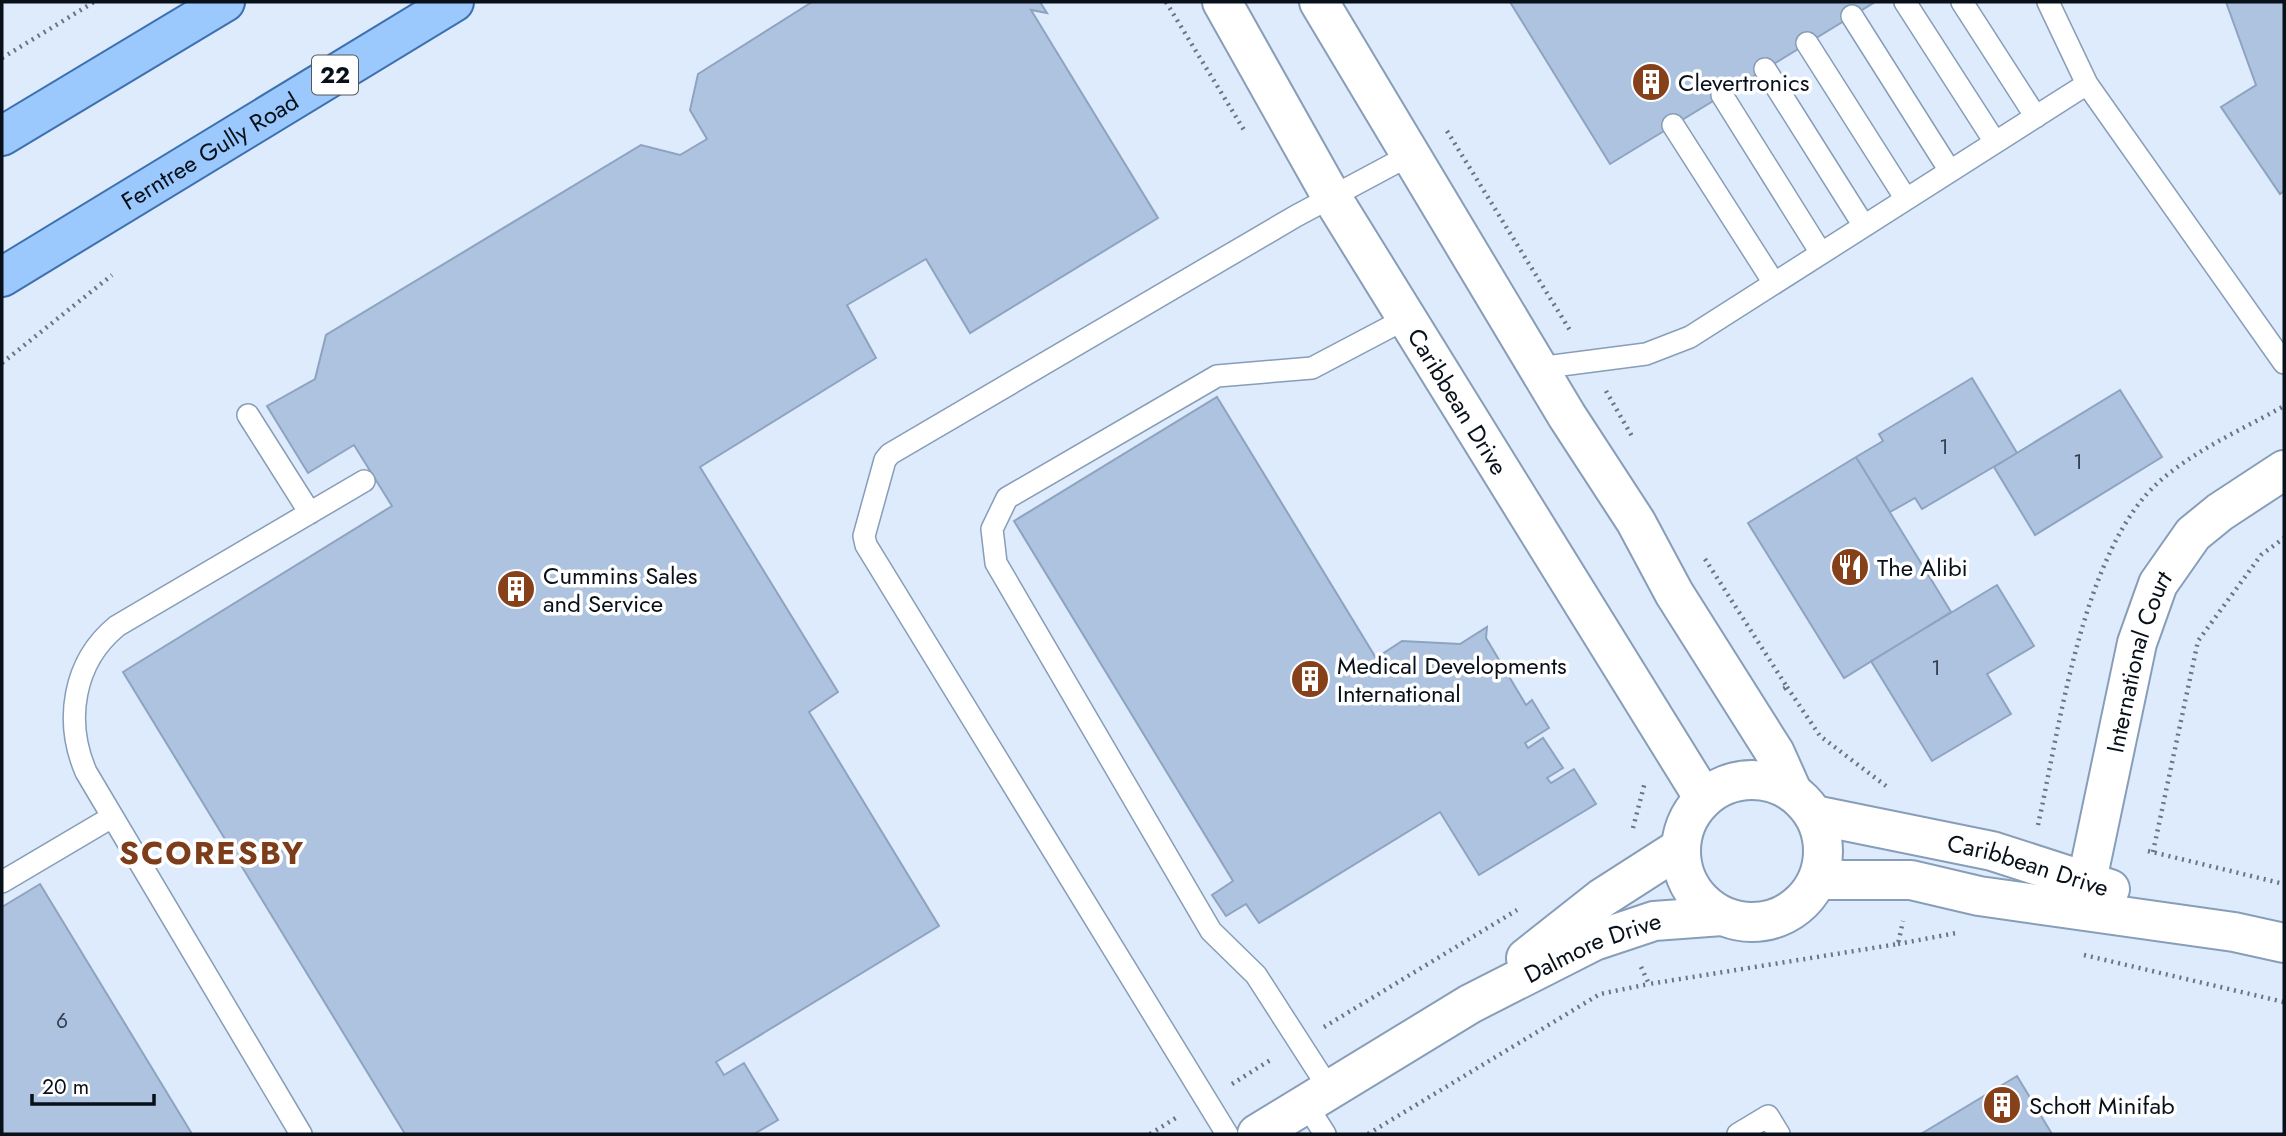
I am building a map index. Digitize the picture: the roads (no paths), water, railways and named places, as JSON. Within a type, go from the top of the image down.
[{"type":"main road","points":[[2,136],[225,2]]},
{"type":"main road","name":"Ferntree Gully Road","points":[[2,277],[454,2]]},
{"type":"street","name":"Caribbean Drive","points":[[1222,2],[1331,196],[1703,797]]},
{"type":"street","points":[[1318,2],[1538,368],[1636,522],[1674,593],[1776,753],[1823,836],[1824,859],[1818,880],[1806,899],[1788,913],[1767,921],[1744,922],[1722,916],[1704,905],[1691,888],[1683,869],[1681,848],[1684,827],[1703,797],[1728,783],[1750,779],[1772,782],[1803,803]]},
{"type":"street","name":"International Court","points":[[2083,895],[2137,643],[2158,584],[2193,534],[2220,512],[2284,470]]},
{"type":"street","name":"Caribbean Drive","points":[[1803,803],[1992,851],[2083,895],[2284,943]]},
{"type":"street","name":"Dalmore Drive","points":[[1257,1134],[1320,1109],[1470,1004],[1602,898],[1681,848]]},
{"type":"street","name":"Caribbean Drive","points":[[1818,880],[1912,880],[1979,896],[2083,895]]},
{"type":"street","name":"Dalmore Drive","points":[[1470,1004],[1594,941],[1622,931],[1654,921],[1722,916]]},
{"type":"lane","points":[[1905,2],[1995,142]]},
{"type":"lane","points":[[1962,2],[2036,117]]},
{"type":"lane","points":[[2048,2],[2087,84],[2284,363]]},
{"type":"lane","points":[[1852,16],[1950,171]]},
{"type":"lane","points":[[1807,43],[1906,200]]},
{"type":"lane","points":[[1765,69],[1864,226]]},
{"type":"lane","points":[[1538,368],[1646,354],[1690,337],[2087,84]]},
{"type":"lane","points":[[1722,95],[1821,253]]},
{"type":"lane","points":[[1673,125],[1774,283]]},
{"type":"lane","points":[[1227,1134],[866,545],[864,536],[885,460],[890,454],[1331,196],[1409,155]]},
{"type":"lane","points":[[1320,1109],[1299,1042],[1256,975],[1211,931],[996,563],[992,540],[996,517],[1007,498],[1217,376],[1312,368],[1407,317]]},
{"type":"lane","points":[[248,415],[310,513]]},
{"type":"lane","points":[[301,1134],[86,772],[74,731],[74,704],[87,660],[99,641],[117,626],[364,481]]},
{"type":"lane","points":[[2,883],[112,817]]},
{"type":"lane","points":[[1738,1134],[1768,1116],[1779,1134]]},
{"type":"place","name":"Clevertronics","points":[[1651,82]]},
{"type":"place","name":"The Alibi","points":[[1850,567]]},
{"type":"place","name":"Cummins Sales and Service","points":[[516,589]]},
{"type":"place","name":"Medical Developments International","points":[[1310,679]]},
{"type":"place","name":"Schott Minifab","points":[[2002,1105]]},
{"type":"district","name":"SCORESBY","points":[[212,853]]}]
